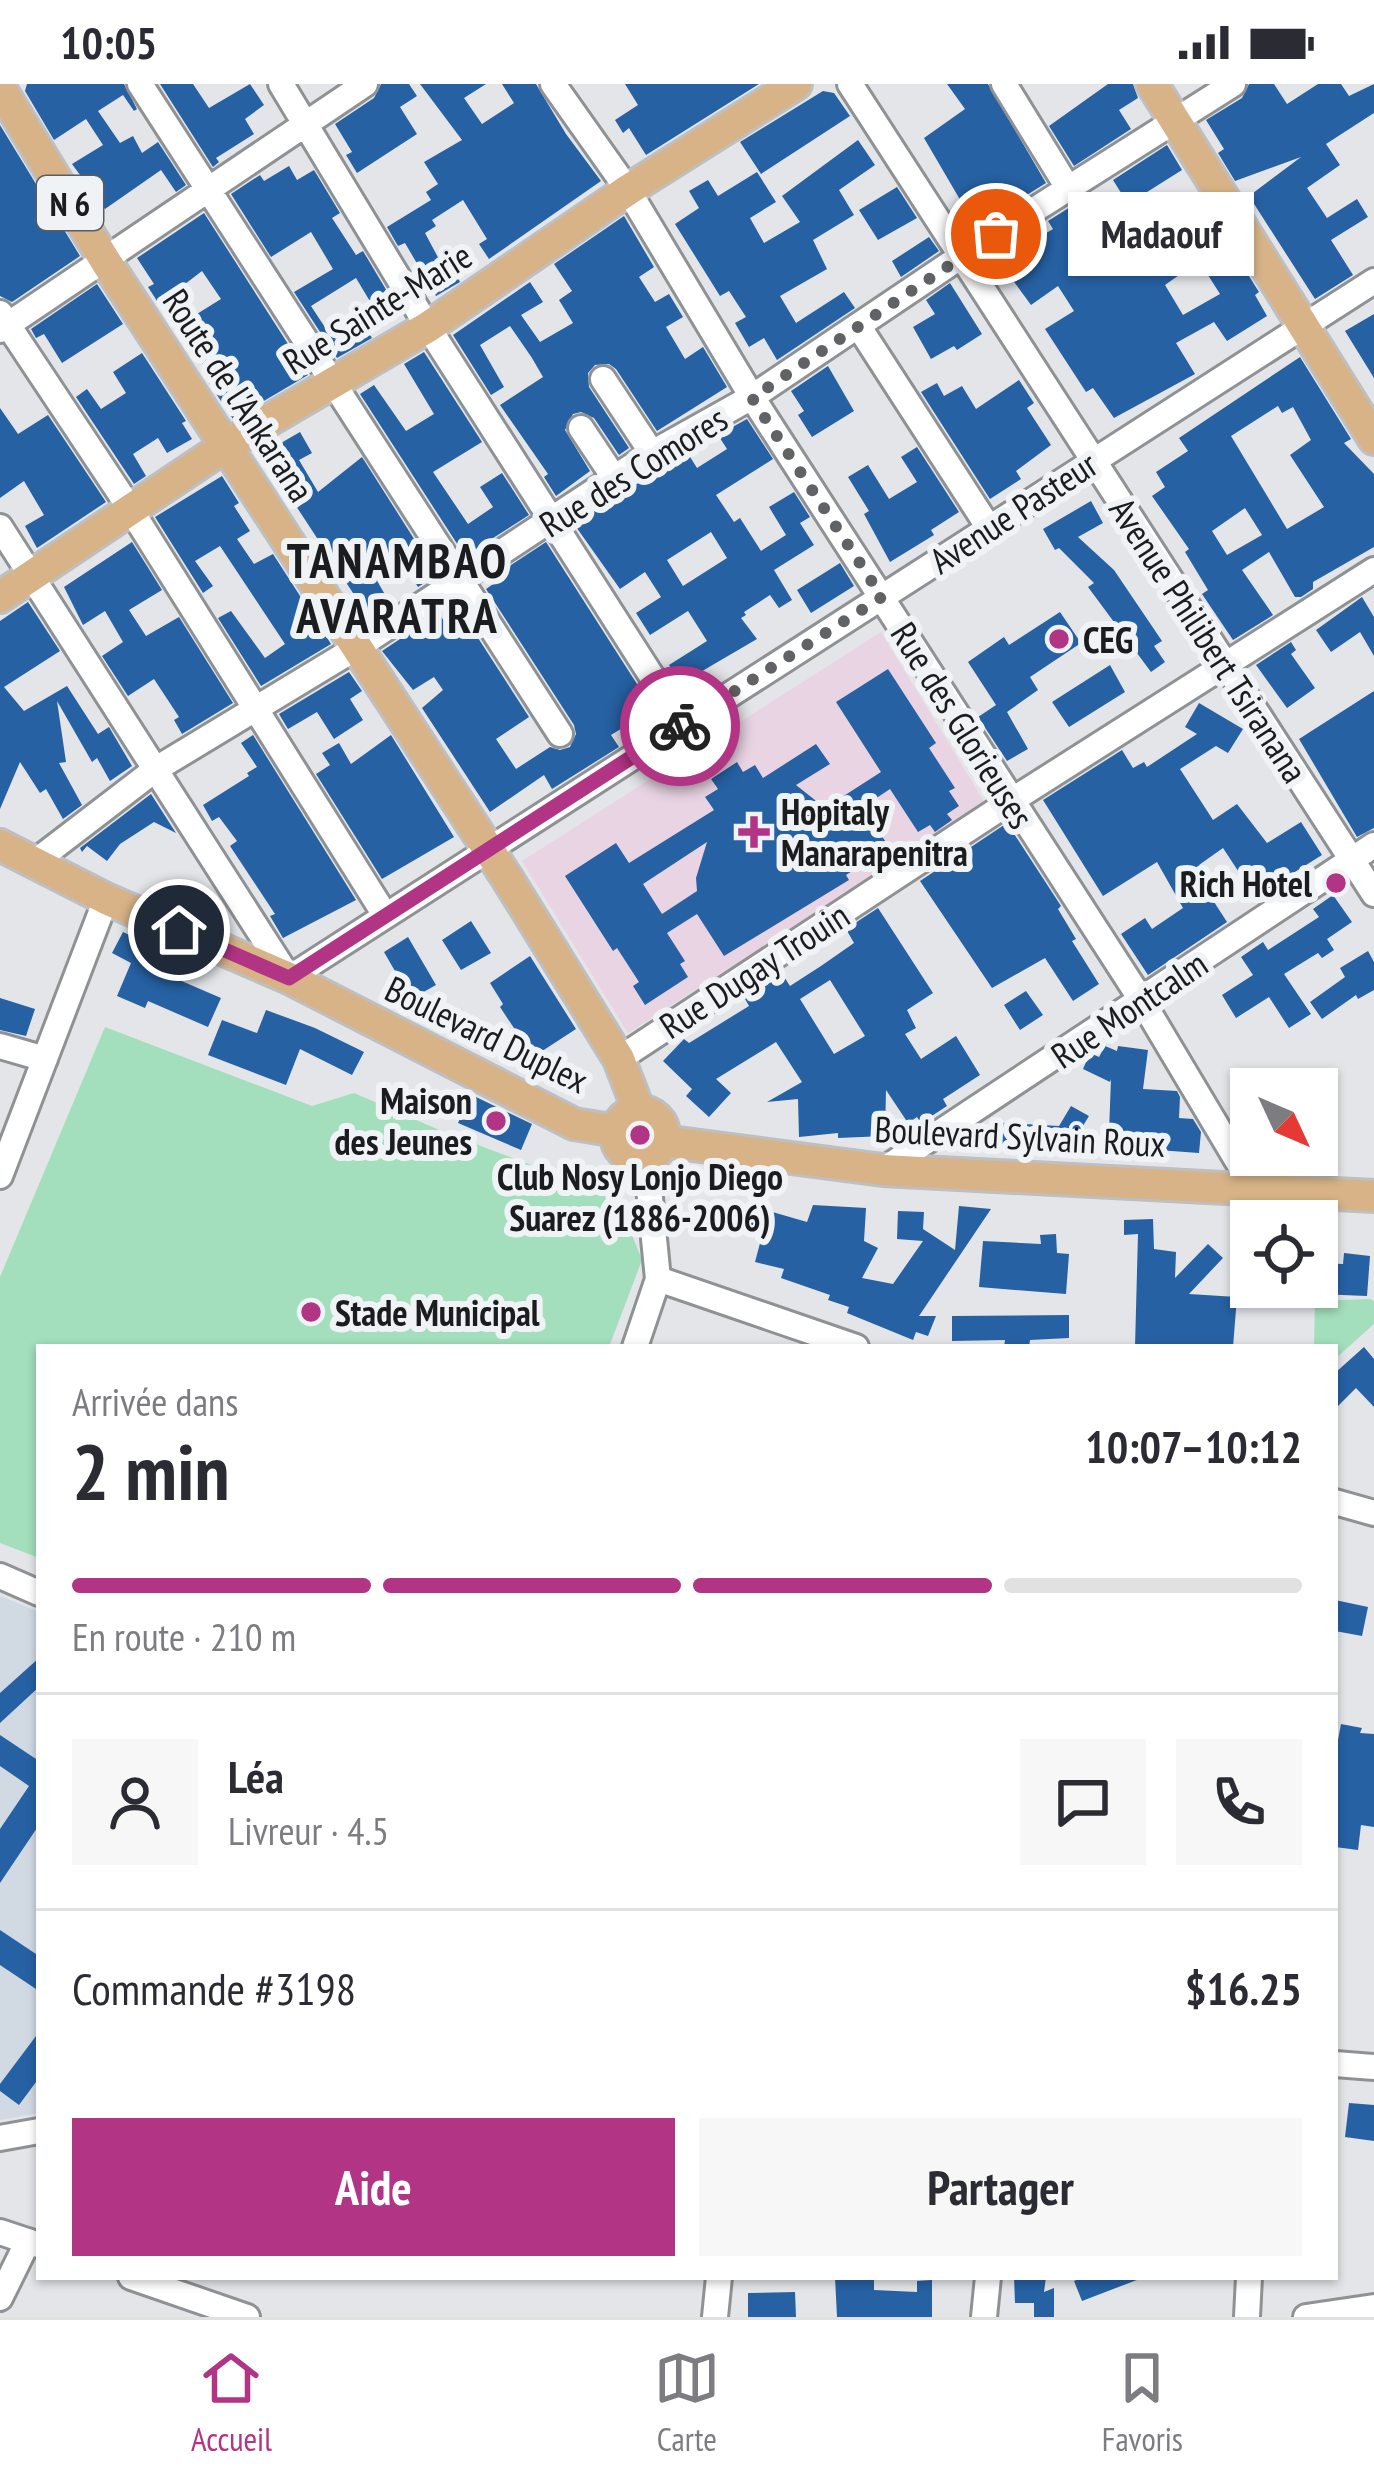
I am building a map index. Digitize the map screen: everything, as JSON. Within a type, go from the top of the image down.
[{"type":"main road","name":"Rue Sainte-Marie","points":[[0,597],[226,445],[428,327],[628,190],[796,84]]},
{"type":"main road","points":[[1152,84],[1374,439]]},
{"type":"main road","name":"Route de l'Ankarana","points":[[0,88],[106,262],[488,848],[619,1059],[628,1122],[659,1120],[655,1149]]},
{"type":"main road","name":"Boulevard Duplex","points":[[0,844],[106,899],[289,978],[574,1124],[628,1122]]},
{"type":"main road","name":"Boulevard Sylvain Roux","points":[[655,1149],[883,1170],[1374,1196]]},
{"type":"street","points":[[140,84],[560,734]]},
{"type":"street","points":[[281,84],[428,327],[682,724]]},
{"type":"street","points":[[365,84],[106,262],[3,323],[131,510],[385,915]]},
{"type":"street","name":"Rue des Glorieuses","points":[[553,84],[628,190],[752,398],[1142,1001],[1253,1186]]},
{"type":"street","name":"Avenue Philibert Tsiranana","points":[[850,84],[1374,894]]},
{"type":"street","points":[[1004,84],[1068,188]]},
{"type":"street","name":"Rue des Comores","points":[[36,861],[156,769],[356,648],[652,453],[752,398],[960,257],[1233,84]]},
{"type":"street","name":"Avenue Pasteur","points":[[289,978],[1374,280]]},
{"type":"street","points":[[859,327],[989,528]]},
{"type":"street","points":[[603,379],[652,453]]},
{"type":"street","points":[[581,428],[615,478]]},
{"type":"street","points":[[0,527],[289,978]]},
{"type":"street","name":"Rue Dugay Trouin","points":[[619,1059],[1374,570]]},
{"type":"street","name":"Rue Montcalm","points":[[883,1170],[1374,845]]},
{"type":"street","points":[[0,1177],[106,899]]},
{"type":"street","points":[[0,1046],[45,1059]]},
{"type":"street","points":[[636,1344],[658,1280],[655,1149]]},
{"type":"street","points":[[658,1280],[847,1344]]},
{"type":"street","points":[[1338,1503],[1374,1513]]},
{"type":"street","points":[[0,1576],[36,1592]]},
{"type":"street","points":[[1338,2064],[1374,2067]]},
{"type":"street","points":[[0,2138],[36,2132]]},
{"type":"street","points":[[0,2232],[33,2243],[0,2298]]},
{"type":"street","points":[[140,2280],[247,2317]]},
{"type":"street","points":[[716,2317],[719,2280]]},
{"type":"street","points":[[985,2317],[988,2280]]},
{"type":"street","points":[[1246,2317],[1249,2280]]},
{"type":"street","points":[[1306,2317],[1374,2307]]},
{"type":"shaded area","name":"Hopitaly Manarapenitra","points":[[881,632],[985,803],[628,1033],[522,861]]},
{"type":"shaded area","points":[[0,1596],[36,1611],[36,2114],[0,2120]]},
{"type":"green space","name":"Stade Municipal","points":[[105,1027],[312,1106],[354,1093],[617,1197],[642,1260],[610,1344],[36,1344],[36,1557],[0,1543],[0,1277]]},
{"type":"green space","points":[[1338,1300],[1374,1301],[1374,1324],[1338,1356],[1338,1344],[1314,1344],[1315,1308],[1338,1308]]},
{"type":"building","points":[[27,84],[124,84],[137,109],[123,95],[98,111],[120,143],[133,136],[142,153],[158,142],[186,185],[176,192],[161,170],[105,209],[72,164],[103,145],[86,119],[54,140],[25,91]]},
{"type":"building","points":[[160,84],[193,84],[209,108],[250,84],[264,105],[245,119],[254,134],[216,158],[219,162],[213,167]]},
{"type":"building","points":[[381,84],[409,84],[417,96],[400,107],[417,134],[357,173],[346,155],[352,152],[335,124],[374,98]]},
{"type":"building","points":[[420,84],[486,84],[464,98],[482,124],[514,103],[502,84],[536,84],[601,181],[489,259],[479,244],[487,239],[463,200],[432,220],[436,226],[425,233],[441,263],[448,259],[460,282],[436,296],[405,243],[398,246],[387,227],[431,200],[426,192],[438,184],[424,162],[462,140]]},
{"type":"building","points":[[625,84],[759,84],[646,155],[629,128],[623,133],[615,120],[638,105]]},
{"type":"building","points":[[947,84],[988,84],[1046,183],[976,227],[924,138],[965,109]]},
{"type":"building","points":[[1108,84],[1133,84],[1138,98],[1119,110],[1131,129],[1074,166],[1049,126]]},
{"type":"building","points":[[1249,84],[1274,84],[1287,104],[1318,84],[1341,84],[1349,96],[1374,84],[1374,113],[1326,144],[1340,165],[1307,188],[1327,218],[1357,199],[1368,217],[1331,240],[1353,275],[1315,299],[1249,196],[1301,157],[1235,181],[1218,153],[1224,149],[1206,120],[1242,98]]},
{"type":"building","points":[[823,91],[834,93],[850,116],[761,174],[740,142]]},
{"type":"building","points":[[0,125],[80,256],[12,302],[0,296]]},
{"type":"building","points":[[858,140],[875,165],[839,190],[854,215],[813,240],[827,269],[780,296],[796,323],[844,292],[855,308],[777,360],[764,338],[749,347],[735,323],[746,317],[729,291],[720,296],[675,224],[699,208],[689,191],[708,180],[718,196],[757,172],[776,202],[750,218],[764,243],[800,222],[782,196]]},
{"type":"building","points":[[1167,145],[1182,170],[1128,204],[1113,180]]},
{"type":"building","points":[[289,166],[297,180],[314,170],[340,213],[332,218],[356,255],[363,251],[400,313],[368,332],[372,338],[337,358],[294,292],[333,269],[311,232],[271,257],[231,194],[260,175],[264,181]],"holes":[[[356,278],[374,308],[330,335],[311,306]]]},
{"type":"building","points":[[897,187],[917,218],[878,240],[859,210]]},
{"type":"building","points":[[1083,199],[1109,241],[1120,234],[1129,246],[1184,204],[1201,229],[1214,220],[1259,292],[1255,295],[1267,316],[1227,341],[1214,322],[1176,343],[1195,374],[1114,418],[1093,388],[1086,392],[1045,329],[1074,311],[1058,286],[1031,305],[999,261],[1053,229],[1048,221]],"holes":[[[1199,261],[1220,294],[1183,315],[1165,285]]]},
{"type":"building","points":[[204,213],[308,375],[233,419],[205,377],[210,374],[176,327],[221,299],[202,271],[159,304],[148,287],[154,284],[137,258]]},
{"type":"building","points":[[624,216],[654,267],[639,277],[655,302],[669,294],[683,317],[666,327],[685,359],[703,347],[727,387],[657,431],[616,369],[609,364],[595,365],[588,373],[589,387],[629,448],[619,455],[594,418],[573,414],[565,430],[590,471],[556,496],[544,477],[548,474],[500,405],[543,377],[532,358],[510,326],[480,345],[504,387],[491,395],[453,335],[530,282],[543,302],[521,315],[540,342],[573,323],[559,300],[572,291],[554,264]]},
{"type":"building","points":[[929,237],[939,251],[901,277],[892,261]]},
{"type":"building","points":[[950,283],[982,334],[931,359],[913,327],[935,314],[926,300]]},
{"type":"building","points":[[97,284],[123,324],[62,363],[44,334],[36,338],[31,329]]},
{"type":"building","points":[[1374,314],[1374,378],[1345,331]]},
{"type":"building","points":[[424,352],[482,442],[433,472],[468,524],[493,507],[480,487],[502,473],[529,515],[465,556],[360,394],[374,385],[406,431],[434,414],[404,364]]},
{"type":"building","points":[[142,353],[186,421],[182,423],[192,439],[167,453],[158,438],[133,454],[146,476],[134,484],[76,397],[87,389],[101,409],[126,393],[113,372]]},
{"type":"building","points":[[1300,357],[1351,439],[1344,443],[1374,474],[1374,547],[1313,582],[1313,589],[1301,597],[1295,597],[1269,552],[1242,570],[1273,615],[1233,640],[1202,594],[1208,590],[1185,552],[1189,549],[1152,496],[1165,487],[1156,472],[1188,451],[1179,438]],"holes":[[[1278,406],[1282,413],[1293,407],[1311,440],[1290,455],[1324,507],[1287,529],[1231,436]],[[1245,508],[1262,535],[1227,555],[1212,531]]]},
{"type":"building","points":[[828,366],[854,411],[812,437],[791,391]]},
{"type":"building","points":[[1019,380],[1034,403],[1027,408],[1051,445],[1016,471],[1021,479],[990,499],[921,392],[937,383],[944,396],[962,386],[976,409]]},
{"type":"building","points":[[0,408],[18,434],[48,415],[106,502],[37,548],[25,526],[44,515],[24,481],[0,498]]},
{"type":"building","points":[[747,419],[773,459],[716,495],[734,522],[740,518],[761,551],[786,535],[769,507],[794,492],[810,517],[800,523],[814,545],[774,570],[792,600],[779,608],[770,595],[744,612],[741,618],[757,639],[680,684],[669,665],[707,641],[688,611],[650,635],[636,613],[661,597],[645,572],[620,589],[574,524],[687,452],[697,468],[727,449],[718,435]],"holes":[[[711,532],[727,558],[683,586],[667,560]]]},
{"type":"building","points":[[300,432],[312,453],[299,460],[318,492],[362,457],[437,575],[418,587],[402,562],[376,579],[391,605],[370,619],[262,454]]},
{"type":"building","points":[[917,447],[959,512],[931,530],[934,535],[890,562],[864,514],[869,511],[848,477],[868,465],[889,499],[917,482],[901,457]]},
{"type":"building","points":[[222,476],[250,531],[237,539],[254,564],[273,554],[331,644],[261,686],[218,618],[231,611],[265,658],[285,644],[220,546],[195,561],[213,586],[203,593],[155,517]]},
{"type":"building","points":[[1091,501],[1103,523],[1078,537],[1114,570],[1162,641],[1154,646],[1165,662],[1151,672],[1088,587],[1094,583],[1059,548],[1055,550],[1043,529]]},
{"type":"building","points":[[132,542],[162,590],[129,610],[146,636],[179,617],[233,703],[182,734],[174,720],[179,717],[154,679],[128,696],[102,656],[123,642],[105,611],[83,625],[64,587]]},
{"type":"building","points":[[546,542],[653,709],[611,735],[619,747],[552,789],[544,775],[490,812],[422,708],[443,690],[434,677],[413,690],[382,651],[439,613],[450,631],[469,624],[529,717],[496,739],[516,769],[550,747],[570,747],[574,725],[486,589],[499,580],[496,575]]},
{"type":"building","points":[[840,563],[854,586],[811,613],[797,590]]},
{"type":"building","points":[[1362,597],[1374,617],[1374,656],[1360,632],[1331,652],[1316,630]]},
{"type":"building","points":[[28,602],[60,651],[4,687],[24,711],[67,686],[98,734],[109,727],[132,766],[110,781],[97,758],[92,762],[57,701],[66,762],[59,763],[82,805],[63,819],[46,789],[40,793],[20,762],[0,809],[0,621]]},
{"type":"building","points":[[1060,612],[1081,643],[1030,677],[1038,690],[1007,712],[1028,749],[1007,761],[978,717],[996,705],[968,662],[1004,637],[1009,645]]},
{"type":"building","points":[[1291,642],[1296,650],[1291,654],[1315,688],[1287,708],[1256,665]]},
{"type":"building","points":[[1110,665],[1125,692],[1069,727],[1052,702]]},
{"type":"building","points":[[888,669],[936,743],[929,748],[955,788],[949,791],[959,806],[947,814],[952,820],[935,832],[930,825],[918,832],[890,789],[863,807],[889,847],[846,875],[849,880],[724,956],[697,914],[667,933],[685,961],[680,964],[688,977],[645,1005],[633,986],[639,982],[565,876],[616,843],[629,863],[714,810],[705,797],[718,789],[711,779],[737,762],[743,772],[755,765],[763,778],[816,744],[830,764],[796,785],[825,808],[881,772],[836,702]],"holes":[[[707,842],[697,891],[662,914],[643,884]]]},
{"type":"building","points":[[349,672],[362,691],[350,699],[363,720],[334,739],[317,712],[288,729],[279,714]]},
{"type":"building","points":[[1374,691],[1374,828],[1357,837],[1299,739]]},
{"type":"building","points":[[1199,703],[1243,729],[1228,753],[1216,746],[1180,769],[1213,820],[1237,804],[1267,843],[1301,822],[1322,855],[1261,893],[1252,879],[1246,883],[1223,848],[1199,865],[1211,884],[1205,888],[1227,922],[1148,975],[1121,934],[1145,918],[1152,929],[1183,908],[1157,862],[1103,896],[1043,800],[1122,750],[1133,768],[1144,762],[1147,767],[1197,734],[1185,727]]},
{"type":"building","points":[[253,735],[356,900],[283,938],[270,916],[275,914],[230,846],[237,841],[219,817],[212,821],[203,805],[257,767],[241,743]]},
{"type":"building","points":[[391,735],[454,837],[382,879],[316,774],[330,765],[322,753],[339,743],[351,764]]},
{"type":"building","points":[[151,794],[176,833],[154,822],[120,844],[107,861],[87,846],[82,852],[80,848]]},
{"type":"building","points":[[1007,823],[1061,906],[1058,909],[1076,939],[1072,941],[1099,984],[1073,1001],[1045,958],[992,988],[920,881]]},
{"type":"building","points":[[1333,895],[1352,922],[1327,939],[1334,950],[1322,958],[1318,953],[1284,974],[1311,1014],[1289,1028],[1269,997],[1236,1018],[1222,995],[1253,975],[1241,957],[1263,942],[1268,950],[1319,917],[1313,909]]},
{"type":"building","points":[[878,908],[933,993],[907,1010],[916,1028],[905,1034],[921,1059],[956,1036],[980,1075],[943,1099],[947,1106],[921,1123],[917,1117],[908,1123],[886,1090],[885,1136],[799,1137],[798,1099],[767,1102],[802,1082],[776,1042],[716,1079],[731,1093],[709,1117],[686,1096],[692,1089],[663,1061],[684,1039],[689,1043],[749,1006],[744,997],[781,972],[790,986],[854,943],[846,929]],"holes":[[[830,980],[865,1036],[834,1054],[800,999]]]},
{"type":"building","points":[[471,921],[491,953],[461,970],[442,940]]},
{"type":"building","points":[[123,932],[151,945],[142,964],[221,998],[208,1027],[148,1001],[145,1008],[117,996],[131,963],[112,953]]},
{"type":"building","points":[[408,937],[436,985],[411,999],[384,952]]},
{"type":"building","points":[[1368,951],[1374,962],[1374,990],[1358,999],[1356,995],[1322,1019],[1310,1002],[1345,977],[1340,968]]},
{"type":"building","points":[[530,956],[576,1029],[533,1057],[490,983]]},
{"type":"building","points":[[1026,991],[1043,1015],[1020,1030],[1004,1005]]},
{"type":"building","points":[[0,998],[35,1009],[26,1036],[0,1030]]},
{"type":"building","points":[[266,1010],[364,1052],[352,1075],[300,1049],[286,1085],[208,1055],[222,1020],[257,1033]]},
{"type":"building","points":[[1105,1046],[1117,1051],[1118,1046],[1148,1050],[1143,1089],[1177,1091],[1179,1118],[1193,1119],[1201,1132],[1199,1153],[1144,1149],[1146,1134],[1109,1132],[1111,1079],[1083,1069],[1090,1053],[1099,1057]]},
{"type":"building","name":"Maison des Jeunes","points":[[474,1096],[532,1124],[521,1150],[458,1123]]},
{"type":"building","points":[[1071,1106],[1089,1116],[1067,1152],[987,1147],[989,1122],[1059,1126]]},
{"type":"building","points":[[735,1203],[766,1220],[769,1211],[807,1222],[813,1205],[866,1208],[864,1241],[878,1248],[862,1278],[893,1284],[923,1241],[897,1239],[898,1211],[924,1212],[923,1229],[955,1250],[959,1206],[991,1209],[919,1316],[936,1316],[928,1336],[916,1332],[913,1340],[847,1313],[849,1307],[828,1300],[830,1295],[781,1278],[784,1269],[755,1262],[763,1232],[724,1226],[712,1213],[723,1204]]},
{"type":"building","points":[[1153,1219],[1154,1249],[1176,1252],[1175,1278],[1208,1244],[1223,1258],[1189,1294],[1230,1297],[1230,1308],[1236,1308],[1233,1344],[1135,1344],[1138,1234],[1124,1235],[1124,1220]]},
{"type":"building","points":[[1056,1234],[1057,1253],[1069,1254],[1066,1294],[979,1287],[983,1241],[1041,1244],[1040,1235]]},
{"type":"building","points":[[1344,1253],[1370,1256],[1367,1296],[1338,1295],[1338,1264],[1343,1264]]},
{"type":"building","points":[[1069,1315],[1069,1338],[1030,1340],[1029,1344],[952,1341],[952,1316]]},
{"type":"building","points":[[1364,1347],[1374,1359],[1374,1407],[1356,1388],[1338,1406],[1338,1370]]},
{"type":"building","points":[[1338,1601],[1368,1607],[1362,1636],[1338,1632]]},
{"type":"building","points":[[36,1661],[36,1690],[0,1723],[0,1693]]},
{"type":"building","points":[[1341,1724],[1374,1734],[1374,1827],[1361,1825],[1358,1850],[1338,1847]]},
{"type":"building","points":[[0,1735],[36,1759],[36,1829],[0,1883],[0,1829],[29,1786],[0,1766]]},
{"type":"building","points":[[0,1930],[36,1954],[36,1989],[0,1965]]},
{"type":"building","points":[[36,2036],[36,2082],[19,2105],[0,2091],[0,2084]]},
{"type":"building","points":[[1349,2103],[1374,2105],[1374,2141],[1345,2137]]},
{"type":"building","points":[[835,2280],[874,2280],[874,2290],[917,2292],[917,2281],[932,2280],[932,2317],[837,2317]]},
{"type":"building","points":[[1014,2280],[1046,2280],[1044,2292],[1054,2288],[1054,2317],[1034,2317],[1034,2303],[1015,2303]]},
{"type":"building","points":[[1076,2280],[1137,2280],[1082,2301]]},
{"type":"building","points":[[795,2292],[796,2317],[748,2317],[748,2293]]},
{"type":"way so far","points":[[680,726],[882,597],[752,398],[996,234]]},
{"type":"place","name":"Madaouf","points":[[996,234]]},
{"type":"place","name":"CEG","points":[[1059,639]]},
{"type":"place","name":"Hopitaly Manarapenitra","points":[[754,832]]},
{"type":"place","name":"Rich Hotel","points":[[1336,883]]},
{"type":"place","name":"Maison des Jeunes","points":[[496,1121]]},
{"type":"place","name":"Club Nosy Lonjo Diego Suarez (1886-2006)","points":[[640,1135]]},
{"type":"place","name":"Stade Municipal","points":[[311,1312]]},
{"type":"district","name":"TANAMBAO AVARATRA","points":[[398,588]]},
{"type":"route","points":[[179,930],[289,978],[680,726]]}]
